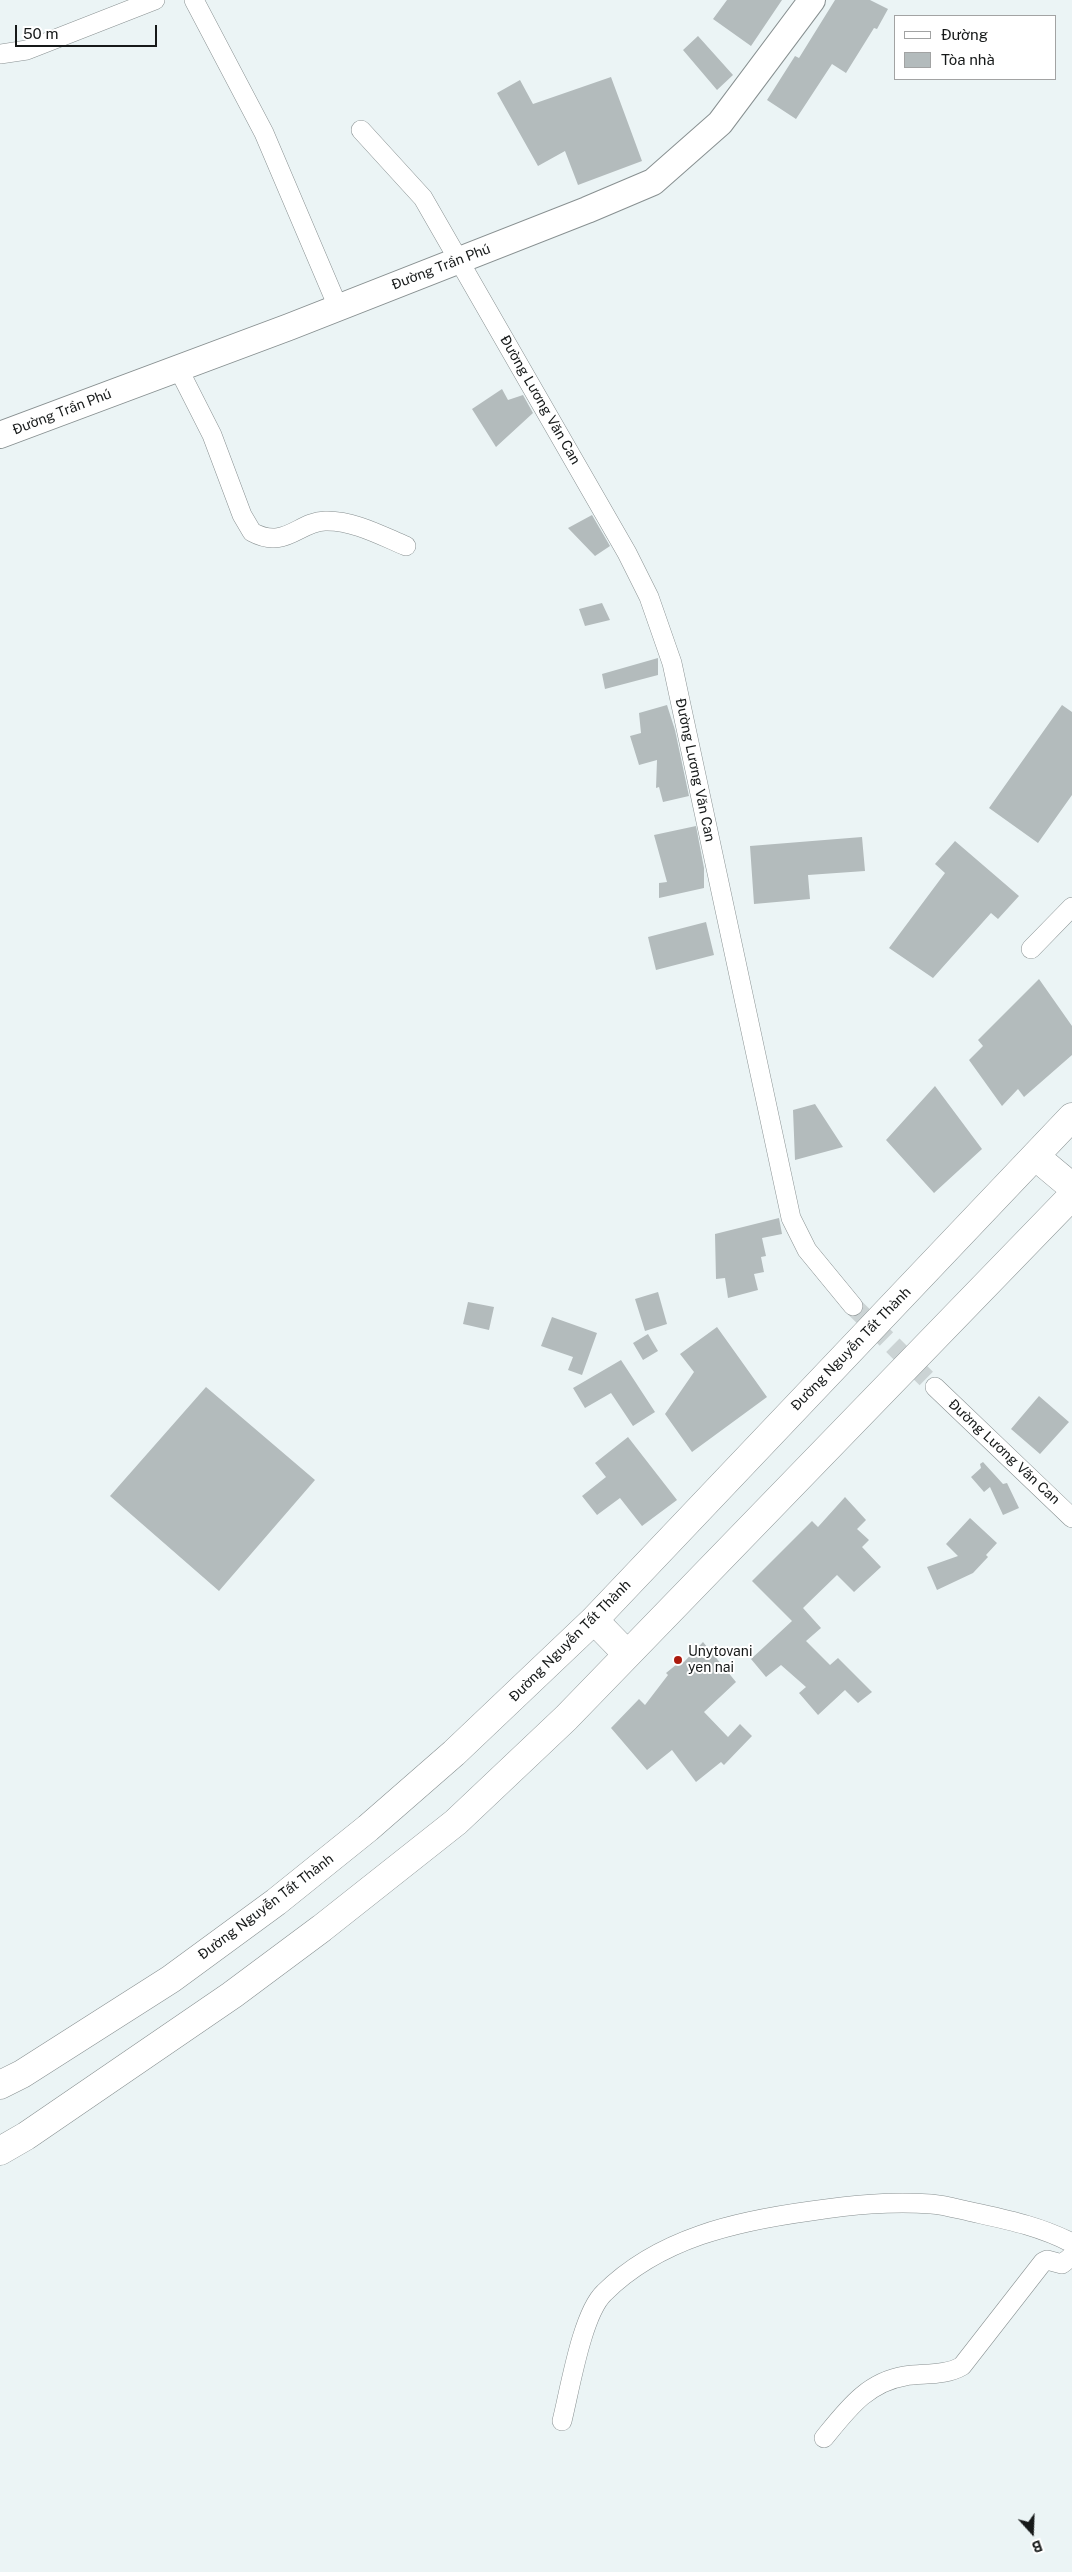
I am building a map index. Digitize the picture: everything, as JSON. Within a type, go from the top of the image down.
[{"type":"main road","name":"Đường Nguyễn Tất Thành","points":[[0,2085],[22,2074],[170,1979],[276,1902],[368,1828],[454,1753],[594,1620],[1072,1117]]},
{"type":"main road","points":[[1035,1156],[1072,1187]]},
{"type":"main road","points":[[0,2151],[26,2136],[232,1995],[387,1878],[456,1822],[511,1771],[627,1654],[1072,1196]]},
{"type":"main road","points":[[594,1620],[627,1654]]},
{"type":"street","points":[[0,54],[27,50],[155,0]]},
{"type":"street","points":[[194,0],[264,133],[338,308]]},
{"type":"street","name":"Đường Trần Phú","points":[[0,436],[338,308],[653,182],[720,123],[812,0]]},
{"type":"street","name":"Đường Lương Văn Can","points":[[361,130],[423,198],[611,522],[649,598],[672,663],[791,1218],[807,1250],[853,1306]]},
{"type":"street","points":[[178,368],[212,436],[242,515],[252,532],[270,538],[285,536],[324,521],[346,523],[406,546]]},
{"type":"street","points":[[1030,949],[1072,907]]},
{"type":"street","name":"Đường Lương Văn Can","points":[[935,1387],[1072,1518]]},
{"type":"street","points":[[562,2420],[591,2310],[603,2293],[638,2266],[675,2245],[718,2229],[756,2219],[872,2202],[933,2204],[1044,2229],[1072,2243]]},
{"type":"street","points":[[824,2438],[864,2392],[884,2382],[904,2376],[947,2372],[962,2366],[1043,2262],[1070,2262]]},
{"type":"building","points":[[727,0],[782,0],[751,46],[713,19]]},
{"type":"building","points":[[835,0],[870,0],[888,9],[877,29],[874,28],[846,73],[832,64],[796,119],[767,100],[795,56],[799,58]]},
{"type":"building","points":[[698,36],[733,75],[717,90],[683,50]]},
{"type":"building","points":[[611,77],[642,161],[578,185],[565,151],[538,166],[497,93],[520,80],[533,104]]},
{"type":"building","points":[[502,389],[508,400],[523,395],[533,413],[496,447],[472,409]]},
{"type":"building","points":[[592,515],[610,546],[595,556],[568,528]]},
{"type":"building","points":[[602,603],[610,620],[585,626],[579,609]]},
{"type":"building","points":[[658,658],[658,675],[605,689],[602,674]]},
{"type":"building","points":[[667,705],[675,730],[689,796],[663,802],[659,787],[656,788],[657,760],[639,765],[630,736],[641,733],[639,713]]},
{"type":"building","points":[[1062,705],[1072,712],[1072,795],[1038,843],[989,808]]},
{"type":"building","points":[[696,826],[704,868],[704,888],[659,898],[659,883],[667,882],[654,835]]},
{"type":"building","points":[[862,837],[865,871],[808,875],[810,899],[754,904],[750,846]]},
{"type":"building","points":[[955,841],[1019,896],[998,919],[991,913],[933,978],[889,948],[945,873],[935,864]]},
{"type":"building","points":[[706,922],[714,955],[656,970],[648,937]]},
{"type":"building","points":[[1039,979],[1072,1026],[1072,1055],[1024,1097],[1018,1089],[1002,1106],[969,1060],[983,1046],[978,1040]]},
{"type":"building","points":[[935,1086],[982,1149],[934,1193],[886,1140]]},
{"type":"building","points":[[815,1104],[843,1147],[795,1160],[793,1110]]},
{"type":"building","points":[[779,1218],[782,1234],[762,1238],[766,1256],[761,1257],[764,1272],[754,1274],[758,1290],[728,1298],[725,1278],[716,1279],[715,1234]]},
{"type":"building","points":[[658,1292],[667,1324],[645,1331],[635,1299]]},
{"type":"building","points":[[468,1302],[494,1307],[489,1330],[463,1324]]},
{"type":"building","points":[[552,1317],[597,1333],[582,1375],[568,1370],[573,1357],[541,1346]]},
{"type":"building","points":[[717,1327],[767,1397],[692,1452],[665,1414],[694,1372],[680,1354]]},
{"type":"building","points":[[648,1334],[658,1351],[643,1360],[633,1343]]},
{"type":"building","points":[[621,1360],[655,1412],[633,1426],[611,1393],[585,1408],[573,1388]]},
{"type":"building","points":[[206,1387],[315,1480],[219,1591],[110,1496]]},
{"type":"building","points":[[1039,1396],[1069,1422],[1040,1454],[1011,1429]]},
{"type":"building","points":[[628,1437],[677,1500],[642,1526],[620,1498],[597,1515],[582,1496],[606,1477],[595,1463]]},
{"type":"building","points":[[983,1462],[1003,1484],[1007,1483],[1019,1508],[1003,1515],[990,1487],[984,1492],[971,1477],[981,1468],[980,1464]]},
{"type":"building","points":[[845,1497],[866,1520],[857,1529],[869,1540],[862,1547],[881,1567],[854,1592],[837,1575],[803,1608],[821,1628],[806,1641],[830,1665],[838,1658],[872,1692],[858,1703],[845,1690],[818,1715],[799,1693],[806,1687],[781,1665],[766,1677],[751,1659],[792,1621],[752,1581],[812,1521],[818,1527]]},
{"type":"building","points":[[970,1518],[997,1543],[986,1555],[988,1557],[973,1573],[937,1590],[927,1567],[958,1556],[946,1544]]},
{"type":"building","points":[[703,1642],[736,1682],[704,1712],[728,1737],[740,1724],[752,1736],[724,1765],[721,1762],[696,1782],[672,1750],[647,1770],[611,1728],[639,1699],[645,1705],[668,1675],[666,1673],[682,1660],[684,1662]]},
{"type":"tunnel","points":[[853,1306],[935,1387]]},
{"type":"place","name":"Unytovani yen nai","points":[[678,1660]]}]
